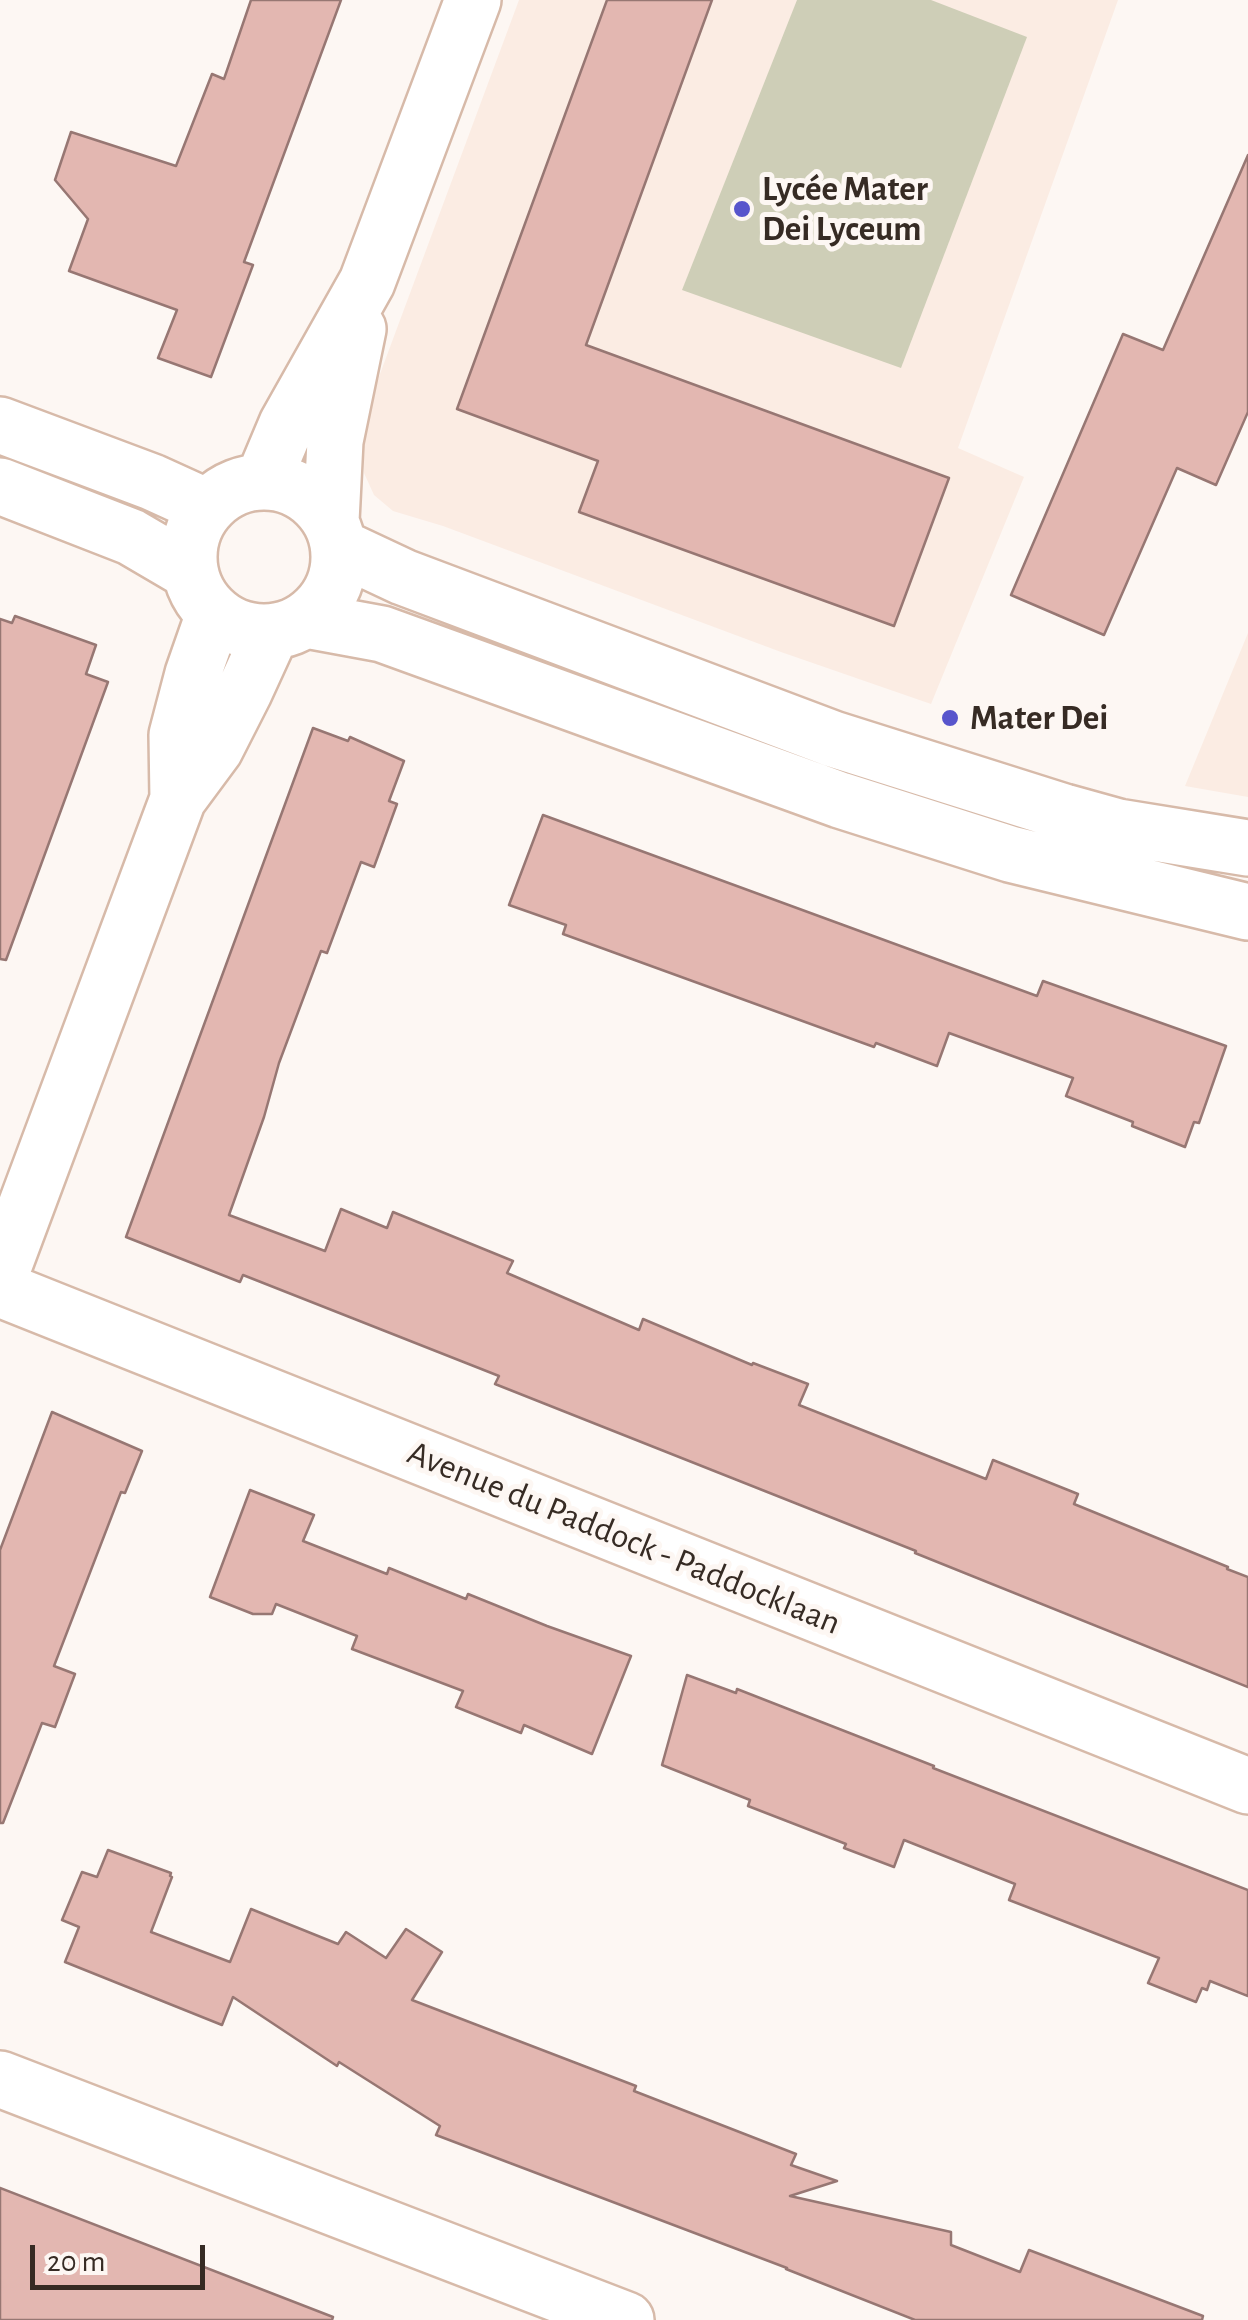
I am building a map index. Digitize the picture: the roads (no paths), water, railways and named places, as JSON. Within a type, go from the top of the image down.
[{"type":"street","points":[[263,481],[287,424],[367,282],[473,0]]},
{"type":"street","points":[[0,1276],[178,799],[215,749],[288,626],[326,601],[338,575],[335,441],[367,282]]},
{"type":"street","points":[[0,425],[152,482],[206,507]]},
{"type":"street","points":[[178,799],[177,735],[193,674],[201,592],[188,548],[194,526],[206,507],[242,484],[263,481],[302,492],[318,504],[335,534],[402,577],[833,739],[1100,822],[1248,848]]},
{"type":"street","points":[[0,486],[131,537],[201,592],[231,626],[250,632],[288,626],[382,634],[840,800],[1010,854],[1248,912]]},
{"type":"street","name":"Avenue du Paddock - Paddocklaan","points":[[0,1289],[1248,1786]]},
{"type":"street","points":[[0,2079],[626,2320]]},
{"type":"place","name":"Lycée Mater Dei Lyceum","points":[[742,209]]},
{"type":"place","name":"Mater Dei","points":[[950,718]]}]
